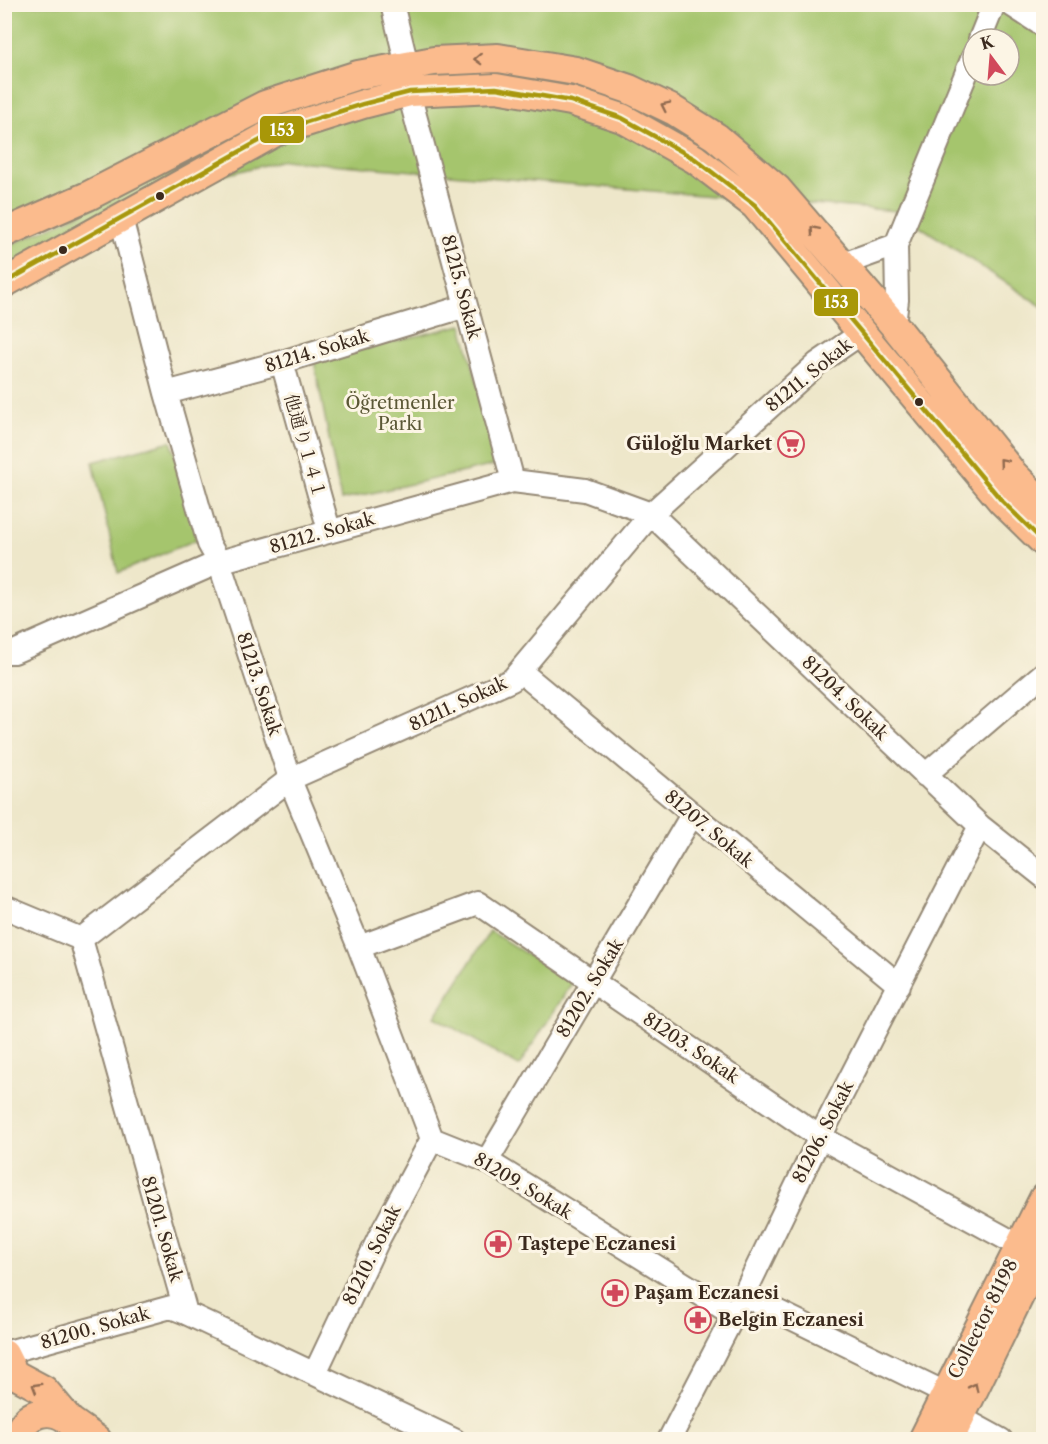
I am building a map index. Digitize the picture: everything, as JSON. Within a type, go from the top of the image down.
[{"type":"main road","points":[[4,283],[275,132],[363,104],[409,79],[434,61],[498,58],[576,71],[629,89],[673,110],[716,137],[777,189],[894,325],[1006,466],[1044,505]]},
{"type":"main road","points":[[4,232],[88,196],[265,105],[358,75],[496,88],[571,101],[622,118],[695,159],[755,205],[1002,501],[1044,542]]},
{"type":"main road","name":"Collector 81198","points":[[923,1440],[951,1417],[1036,1254],[1044,1198]]},
{"type":"main road","points":[[4,1353],[14,1374],[44,1390],[75,1430]]},
{"type":"main road","points":[[13,1434],[28,1419],[45,1412],[54,1412],[75,1430],[97,1440]]},
{"type":"street","name":"81215. Sokak","points":[[392,4],[409,79],[413,108],[513,481]]},
{"type":"street","points":[[985,27],[994,4]]},
{"type":"street","points":[[1010,4],[1044,26]]},
{"type":"street","points":[[894,325],[897,300],[896,245],[961,86]]},
{"type":"street","name":"81213. Sokak","points":[[121,218],[166,393],[209,544],[219,562],[290,779],[359,947],[432,1139]]},
{"type":"street","points":[[4,219],[32,220]]},
{"type":"street","points":[[843,264],[896,245]]},
{"type":"street","name":"81214. Sokak","points":[[166,393],[282,362],[466,306]]},
{"type":"street","name":"81211. Sokak","points":[[81,939],[290,779],[512,680],[651,514],[818,363],[862,332]]},
{"type":"street","name":"他通り１４１","points":[[282,362],[329,530]]},
{"type":"street","name":"81212. Sokak","points":[[4,652],[14,652],[219,562],[513,481],[585,490],[651,514]]},
{"type":"street","name":"81204. Sokak","points":[[651,514],[980,826],[1044,877]]},
{"type":"street","name":"81207. Sokak","points":[[520,671],[899,985]]},
{"type":"street","points":[[925,775],[1044,673]]},
{"type":"street","name":"81202. Sokak","points":[[487,1161],[692,815]]},
{"type":"street","name":"81206. Sokak","points":[[669,1440],[739,1305],[820,1137],[980,826]]},
{"type":"street","name":"81203. Sokak","points":[[359,947],[478,903],[820,1137],[1036,1254]]},
{"type":"street","points":[[4,907],[81,939]]},
{"type":"street","name":"81201. Sokak","points":[[81,939],[186,1313]]},
{"type":"street","name":"81209. Sokak","points":[[432,1139],[487,1161],[739,1305]]},
{"type":"street","name":"81210. Sokak","points":[[315,1373],[379,1238],[432,1139]]},
{"type":"street","points":[[739,1305],[951,1417],[1001,1440]]},
{"type":"street","name":"81200. Sokak","points":[[4,1353],[171,1306],[186,1313]]},
{"type":"street","points":[[186,1313],[454,1440]]},
{"type":"green space","points":[[5,5],[1043,5],[1043,307],[897,211],[777,201],[1043,518],[1043,531],[760,200],[283,160],[124,201],[5,269],[5,247],[85,212],[5,232]]},
{"type":"green space","name":"Öğretmenler Parkı","points":[[462,325],[499,464],[341,500],[314,361]]},
{"type":"green space","points":[[171,441],[200,538],[118,573],[93,462]]},
{"type":"green space","points":[[490,931],[572,983],[519,1066],[435,1017]]},
{"type":"transit line","name":"153","points":[[4,283],[275,132],[363,104],[410,92],[496,88],[571,101],[622,118],[695,159],[755,205],[1002,501],[1044,542]]},
{"type":"place","name":"Güloğlu Market","points":[[791,444]]},
{"type":"place","name":"Taştepe Eczanesi","points":[[498,1244]]},
{"type":"place","name":"Paşam Eczanesi","points":[[615,1293]]},
{"type":"place","name":"Belgin Eczanesi","points":[[698,1320]]}]
